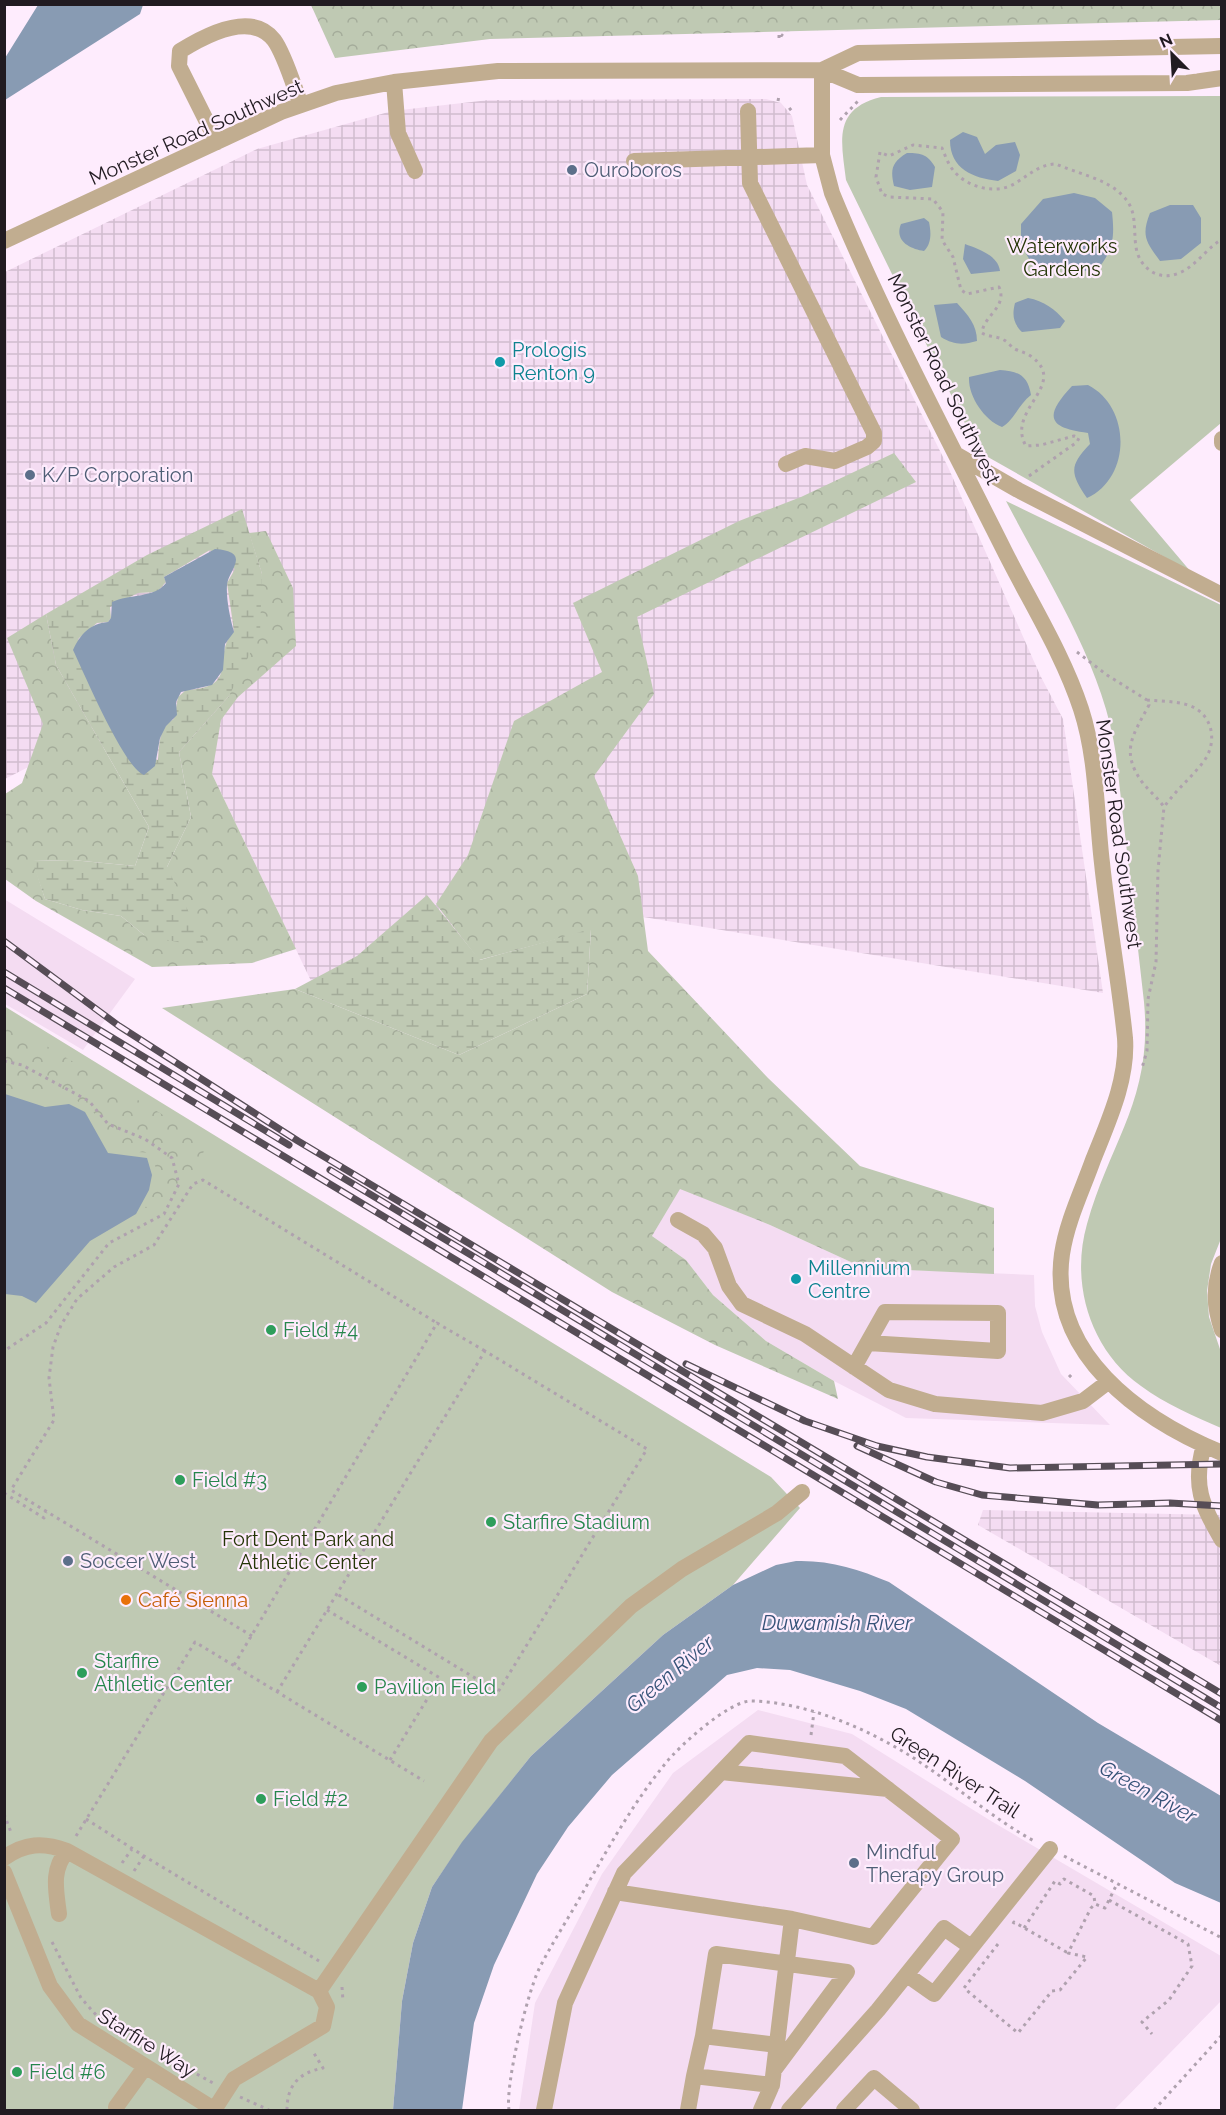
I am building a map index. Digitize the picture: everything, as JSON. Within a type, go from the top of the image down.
[{"type":"street","points":[[217,142],[179,66],[180,51],[200,38],[235,27],[252,26],[266,32],[275,41],[301,105]]},
{"type":"street","points":[[822,70],[858,53],[1221,46]]},
{"type":"street","points":[[822,70],[858,85],[1187,83],[1221,78]]},
{"type":"street","name":"Monster Road Southwest","points":[[4,241],[217,142],[301,105],[336,93],[394,82],[498,71],[822,70],[822,155],[832,193],[844,223],[956,455],[1071,684],[1090,748],[1102,867],[1125,1043],[1122,1076],[1113,1110],[1068,1227],[1062,1256],[1061,1283],[1065,1311],[1079,1344],[1108,1382],[1143,1410],[1221,1453]]},
{"type":"street","points":[[394,82],[398,133],[415,171]]},
{"type":"street","points":[[748,111],[750,183],[874,433],[874,441],[867,447],[835,461],[806,456],[786,464]]},
{"type":"street","points":[[634,160],[822,155]]},
{"type":"street","points":[[956,455],[1013,488],[1221,595]]},
{"type":"street","points":[[678,1220],[704,1234],[715,1248],[721,1259],[729,1286],[742,1304],[805,1334],[889,1390],[935,1404],[1042,1413],[1083,1401],[1108,1382]]},
{"type":"street","points":[[1221,1263],[1216,1278],[1215,1309],[1221,1330]]},
{"type":"street","points":[[854,1367],[885,1312],[998,1312],[998,1351],[868,1343]]},
{"type":"street","points":[[1204,1445],[1199,1464],[1202,1505],[1221,1540]]},
{"type":"street","points":[[319,1991],[491,1742],[631,1606],[682,1569],[777,1513],[802,1492]]},
{"type":"street","points":[[544,2110],[565,2003],[615,1892],[624,1873],[749,1743],[845,1756],[952,1839],[873,1937],[792,1919],[615,1892]]},
{"type":"street","points":[[722,1772],[888,1790]]},
{"type":"street","points":[[11,1854],[24,1846],[48,1844],[67,1851],[319,1991],[327,2007],[323,2026],[240,2075],[226,2090],[214,2110]]},
{"type":"street","points":[[907,1975],[934,1994],[1050,1849]]},
{"type":"street","points":[[58,1914],[55,1879],[59,1861],[67,1851]]},
{"type":"street","name":"Starfire Way","points":[[4,1872],[50,1986],[78,2024],[214,2110]]},
{"type":"street","points":[[761,2110],[773,2078],[792,1919]]},
{"type":"street","points":[[789,2110],[907,1975],[944,1928],[971,1947]]},
{"type":"street","points":[[688,2110],[716,1954],[846,1972],[773,2078]]},
{"type":"street","points":[[703,2036],[777,2045]]},
{"type":"street","points":[[116,2106],[146,2067]]},
{"type":"street","points":[[694,2076],[773,2078]]},
{"type":"street","points":[[844,2110],[874,2078],[912,2110]]},
{"type":"path","points":[[839,121],[846,107],[858,100],[857,97]]},
{"type":"path","points":[[789,110],[794,106]]},
{"type":"path","points":[[1013,488],[1077,442],[1079,438],[1074,436],[1041,445],[1026,446],[1020,430],[1023,418],[1043,386],[1042,367],[1030,355],[1016,350],[1003,339],[982,333],[984,325],[996,311],[1001,291],[999,287],[967,294],[961,290],[953,257],[942,240],[943,212],[933,199],[890,197],[882,194],[876,177],[880,152],[889,156],[913,145],[942,148],[953,170],[969,183],[989,189],[1002,189],[1012,185],[1048,164],[1056,164],[1108,186],[1124,196],[1130,206],[1135,218],[1135,246],[1138,255],[1144,265],[1158,276],[1171,276],[1191,267],[1221,239]]},
{"type":"path","points":[[1077,651],[1107,675],[1147,700],[1191,705],[1203,715],[1212,729],[1210,751],[1204,762],[1181,784],[1164,807],[1158,870],[1156,962],[1148,999],[1147,1051],[1140,1071]]},
{"type":"path","points":[[1147,700],[1149,705],[1129,747],[1132,764],[1143,783],[1164,807]]},
{"type":"path","points":[[4,1062],[22,1065],[89,1101],[108,1124],[146,1139],[172,1158],[179,1184],[164,1214],[109,1243],[46,1323],[4,1352]]},
{"type":"path","points":[[252,1636],[11,1490],[54,1420],[49,1378],[53,1347],[61,1325],[77,1299],[90,1285],[114,1267],[154,1245],[193,1184],[203,1180],[646,1449],[498,1692],[337,1594]]},
{"type":"path","points":[[234,1665],[437,1323]]},
{"type":"path","points":[[277,1692],[485,1351]]},
{"type":"path","points":[[4,1493],[44,1518],[47,1512]]},
{"type":"path","points":[[327,1610],[440,1678],[390,1760]]},
{"type":"path","points":[[67,1851],[195,1642],[424,1781]]},
{"type":"path","name":"Green River Trail","points":[[509,2110],[519,2037],[539,1970],[607,1851],[665,1763],[710,1722],[736,1704],[748,1701],[779,1703],[814,1712],[856,1728],[908,1755],[1025,1836],[1221,1938]]},
{"type":"path","points":[[811,1736],[814,1712]]},
{"type":"path","points":[[4,1814],[11,1854]]},
{"type":"path","points":[[121,1865],[132,1849]]},
{"type":"path","points":[[133,1872],[144,1856]]},
{"type":"path","points":[[1024,1928],[1055,1881],[1060,1884],[1064,1879],[1094,1896],[1095,1904],[1068,1953]]},
{"type":"path","points":[[1095,1904],[1105,1908],[1117,1884]]},
{"type":"path","points":[[1109,1900],[1188,1944],[1192,1966],[1169,2000],[1142,2022],[1152,2034]]},
{"type":"path","points":[[1000,1941],[964,1988],[1017,2032],[1052,1990],[1060,1990],[1087,1957],[1068,1953],[1014,1922],[1007,1932]]},
{"type":"path","points":[[47,1934],[81,1998],[104,2023]]},
{"type":"path","points":[[1154,2110],[1221,2035]]},
{"type":"path","points":[[155,2051],[226,2090],[269,2110]]},
{"type":"path","points":[[287,2110],[291,2086],[302,2074],[323,2068]]},
{"type":"shaded area","points":[[766,99],[781,103],[792,116],[807,185],[948,467],[1040,675],[1063,719],[1103,993],[547,901],[323,1006],[212,774],[77,742],[5,779],[5,272],[257,149],[392,111],[489,100]]},
{"type":"shaded area","points":[[4,899],[135,979],[83,1050],[5,1004]]},
{"type":"shaded area","points":[[680,1188],[770,1225],[864,1268],[1034,1275],[1035,1306],[1042,1332],[1061,1374],[1110,1425],[906,1418],[834,1381],[766,1341],[713,1295],[686,1260],[652,1236]]},
{"type":"shaded area","points":[[983,1510],[1221,1515],[1221,1666],[978,1525]]},
{"type":"shaded area","points":[[758,1710],[852,1734],[991,1821],[1221,1956],[1221,2001],[1114,2110],[519,2110],[535,2003],[602,1874],[673,1773]]},
{"type":"green space","points":[[1221,4],[1221,20],[490,39],[335,58],[311,5]]},
{"type":"green space","name":"Waterworks Gardens","points":[[1221,96],[1221,423],[1130,500],[1191,572],[979,452],[846,180],[842,139],[848,118],[855,109],[881,97]]},
{"type":"green space","points":[[894,453],[916,482],[637,617],[654,694],[594,776],[638,876],[648,951],[768,1078],[860,1166],[994,1208],[994,1274],[864,1268],[770,1225],[680,1189],[652,1236],[686,1260],[713,1295],[766,1341],[834,1381],[838,1399],[715,1345],[612,1292],[162,1008],[295,989],[459,1055],[587,994],[591,930],[479,960],[436,904],[468,855],[514,721],[602,672],[573,603],[739,521],[801,497]]},
{"type":"green space","points":[[1006,501],[1221,605],[1222,1236],[1211,1264],[1207,1291],[1209,1317],[1221,1352],[1221,1428],[1160,1398],[1123,1371],[1109,1354],[1088,1314],[1083,1292],[1082,1246],[1097,1194],[1128,1118],[1136,1092],[1145,1036],[1144,1002],[1116,755],[1110,722],[1100,689],[1072,624]]},
{"type":"green space","points":[[242,509],[262,574],[260,633],[229,696],[179,752],[191,817],[167,867],[206,948],[144,935],[121,916],[82,910],[45,899],[32,861],[72,860],[135,866],[149,827],[56,665],[46,614],[147,555]],"holes":[[[210,550],[235,569],[227,583],[234,631],[227,641],[219,677],[214,683],[203,688],[186,690],[178,697],[174,719],[165,726],[161,737],[158,760],[123,749],[103,713],[78,639],[97,623],[108,622],[111,618],[110,607],[138,593],[157,592],[166,582],[164,577]]]},
{"type":"green space","points":[[266,531],[293,588],[296,646],[238,697],[221,720],[212,774],[296,949],[252,963],[152,967],[36,901],[5,879],[5,794],[22,783],[43,724],[7,638],[46,614],[56,665],[149,827],[135,866],[72,860],[33,861],[45,899],[82,910],[121,916],[144,935],[167,867],[191,817],[179,752],[229,696],[262,574],[249,533]]},
{"type":"green space","points":[[427,895],[480,960],[591,929],[587,994],[459,1055],[295,989],[357,956]]},
{"type":"green space","name":"Fort Dent Park and Athletic Center","points":[[4,1006],[771,1477],[800,1508],[733,1585],[663,1635],[531,1756],[462,1843],[432,1887],[413,1943],[402,2001],[393,2110],[5,2110]]},
{"type":"green space","points":[[4,1021],[209,1142],[176,1203],[145,1208],[160,1181],[151,1153],[113,1150],[94,1113],[76,1100],[5,1088]]},
{"type":"water","points":[[38,5],[143,5],[140,14],[5,100],[5,58]]},
{"type":"water","points":[[963,132],[977,137],[985,154],[996,145],[1015,142],[1020,155],[1016,171],[998,181],[980,177],[965,170],[954,158],[950,140]]},
{"type":"water","points":[[907,153],[927,157],[935,167],[932,187],[910,190],[894,186],[893,166]]},
{"type":"water","points":[[1074,193],[1095,198],[1112,212],[1113,238],[1106,258],[1095,272],[1032,264],[1021,245],[1021,224],[1043,199]]},
{"type":"water","points":[[1170,205],[1193,205],[1201,218],[1201,243],[1181,259],[1160,261],[1148,244],[1146,228],[1150,213]]},
{"type":"water","points":[[924,218],[929,222],[930,241],[924,251],[905,243],[899,230],[901,224]]},
{"type":"water","points":[[965,244],[991,257],[996,261],[1000,271],[971,274],[963,259]]},
{"type":"water","points":[[1028,298],[1044,303],[1057,313],[1065,321],[1060,328],[1022,332],[1015,322],[1014,307],[1015,303]]},
{"type":"water","points":[[957,303],[974,325],[977,341],[959,344],[941,337],[934,305]]},
{"type":"water","points":[[1000,370],[1017,373],[1025,379],[1031,395],[1002,427],[983,413],[974,399],[969,384],[969,377]]},
{"type":"water","points":[[1088,385],[1102,395],[1112,409],[1121,442],[1112,475],[1102,488],[1087,498],[1077,482],[1074,470],[1078,458],[1090,444],[1088,433],[1064,428],[1054,419],[1054,413],[1063,396],[1072,386]]},
{"type":"water","points":[[215,549],[233,554],[236,558],[227,585],[234,632],[225,644],[223,670],[212,685],[181,692],[176,702],[177,715],[166,726],[160,738],[155,766],[144,775],[126,756],[73,650],[87,630],[108,622],[111,618],[112,602],[161,588],[166,583],[164,577]]},
{"type":"water","points":[[5,1094],[45,1107],[69,1104],[85,1112],[108,1153],[147,1158],[152,1175],[149,1190],[136,1214],[90,1241],[36,1303],[22,1296],[5,1294]]},
{"type":"water","name":"Duwamish River","points":[[796,1561],[844,1566],[889,1582],[1098,1723],[1221,1796],[1221,1903],[1175,1883],[1025,1781],[906,1709],[860,1691],[790,1670],[757,1668],[727,1675],[612,1775],[568,1827],[537,1874],[494,1965],[474,2023],[462,2110],[393,2110],[402,2001],[413,1943],[432,1887],[462,1842],[531,1756],[663,1635],[733,1585],[776,1565]]},
{"type":"railway","points":[[4,941],[119,1026],[298,1141],[1222,1694]]},
{"type":"railway","points":[[4,972],[289,1145]]},
{"type":"railway","points":[[4,988],[1222,1721]]},
{"type":"railway","points":[[330,1170],[1222,1708]]},
{"type":"railway","points":[[686,1364],[805,1421],[877,1446],[927,1457],[1010,1468],[1222,1464]]},
{"type":"railway","points":[[857,1446],[936,1482],[982,1495],[1098,1505],[1170,1503],[1222,1506]]},
{"type":"place","name":"Ouroboros","points":[[572,170]]},
{"type":"place","name":"Prologis Renton 9","points":[[500,362]]},
{"type":"place","name":"K/P Corporation","points":[[30,475]]},
{"type":"place","name":"Millennium Centre","points":[[796,1279]]},
{"type":"place","name":"Field #4","points":[[271,1330]]},
{"type":"place","name":"Field #3","points":[[180,1480]]},
{"type":"place","name":"Starfire Stadium","points":[[491,1522]]},
{"type":"place","name":"Soccer West","points":[[68,1561]]},
{"type":"place","name":"Café Sienna","points":[[126,1600]]},
{"type":"place","name":"Starfire Athletic Center","points":[[82,1673]]},
{"type":"place","name":"Pavilion Field","points":[[362,1687]]},
{"type":"place","name":"Field #2","points":[[261,1799]]},
{"type":"place","name":"Mindful Therapy Group","points":[[854,1863]]},
{"type":"place","name":"Field #6","points":[[17,2072]]},
{"type":"water label","name":"Green River","points":[[670,1674]]},
{"type":"water label","name":"Green River","points":[[1148,1792]]}]
